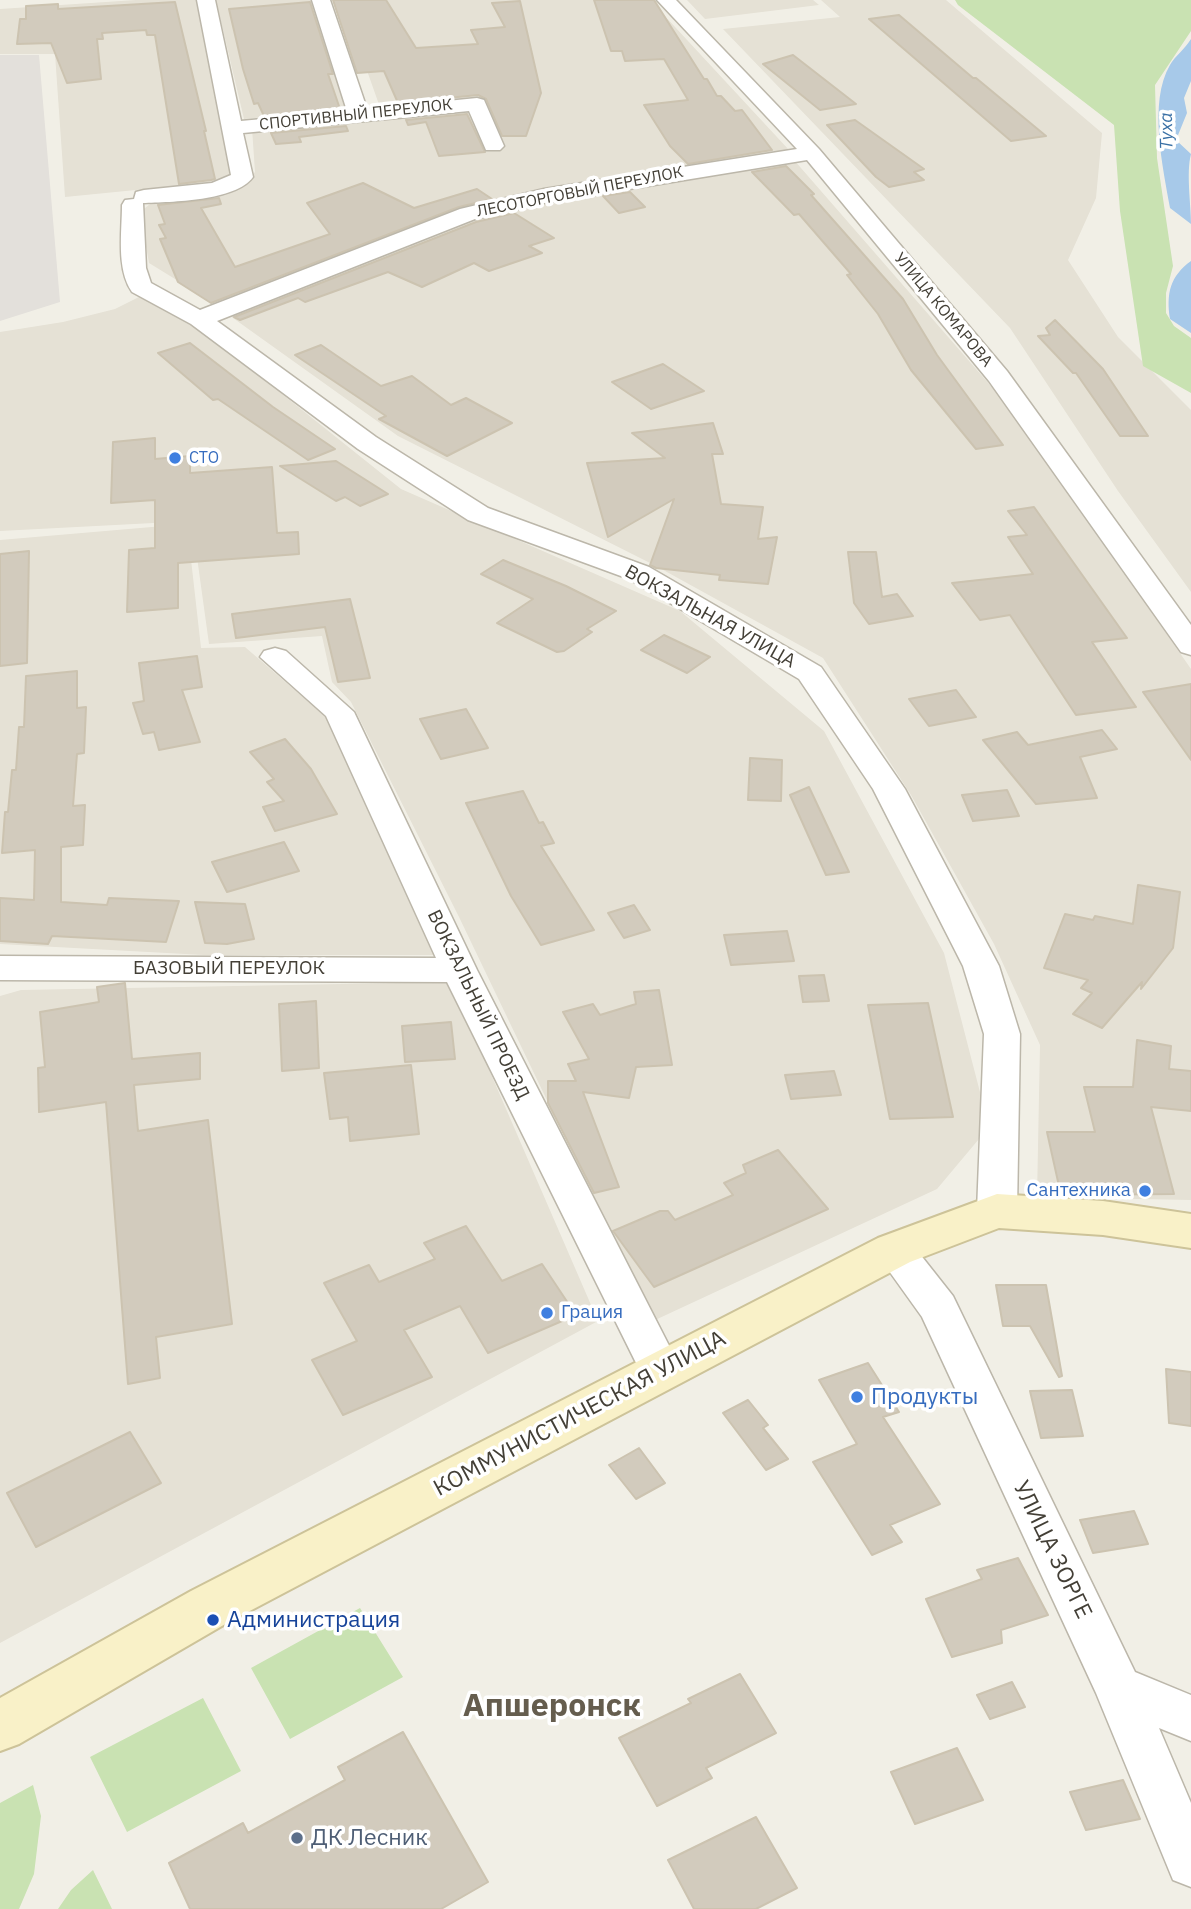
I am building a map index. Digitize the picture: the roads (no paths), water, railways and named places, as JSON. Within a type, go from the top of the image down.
[{"type":"main road","name":"КОММУНИСТИЧЕСКАЯ УЛИЦА","points":[[0,1726],[209,1607],[894,1250],[997,1211],[1103,1218],[1191,1231]]},
{"type":"street","name":"ВОКЗАЛЬНАЯ УЛИЦА","points":[[206,0],[242,177],[237,184],[139,201],[134,268],[140,287],[199,319],[367,443],[478,514],[639,573],[810,673],[889,789],[981,966],[1002,1034],[997,1211]]},
{"type":"street","points":[[321,0],[358,113]]},
{"type":"street","name":"УЛИЦА КОМАРОВА","points":[[666,0],[812,153],[998,376],[1191,646]]},
{"type":"street","name":"СПОРТИВНЫЙ ПЕРЕУЛОК","points":[[233,128],[358,113],[477,104],[493,146]]},
{"type":"street","name":"ЛЕСОТОРГОВЫЙ ПЕРЕУЛОК","points":[[199,319],[468,214],[544,196],[812,153]]},
{"type":"street","name":"ВОКЗАЛЬНЫЙ ПРОЕЗД","points":[[275,657],[339,712],[459,970],[661,1371]]},
{"type":"street","name":"БАЗОВЫЙ ПЕРЕУЛОК","points":[[0,968],[459,970]]},
{"type":"street","name":"УЛИЦА ЗОРГЕ","points":[[894,1250],[939,1308],[1118,1688],[1191,1862]]},
{"type":"street","points":[[1118,1688],[1191,1718]]},
{"type":"water","name":"Туха","points":[[1191,39],[1191,81],[1184,98],[1187,113],[1176,140],[1191,154],[1191,224],[1170,208],[1158,116],[1163,80],[1172,62]]},
{"type":"water","points":[[1191,261],[1191,333],[1170,319],[1169,294],[1178,273]]},
{"type":"place","name":"СТО","points":[[175,458]]},
{"type":"place","name":"Сантехника","points":[[1145,1191]]},
{"type":"place","name":"Грация","points":[[547,1313]]},
{"type":"place","name":"Продукты","points":[[857,1397]]},
{"type":"place","name":"Администрация","points":[[213,1620]]},
{"type":"place","name":"ДК Лесник","points":[[297,1838]]},
{"type":"district","name":"Апшеронск","points":[[552,1707]]}]
